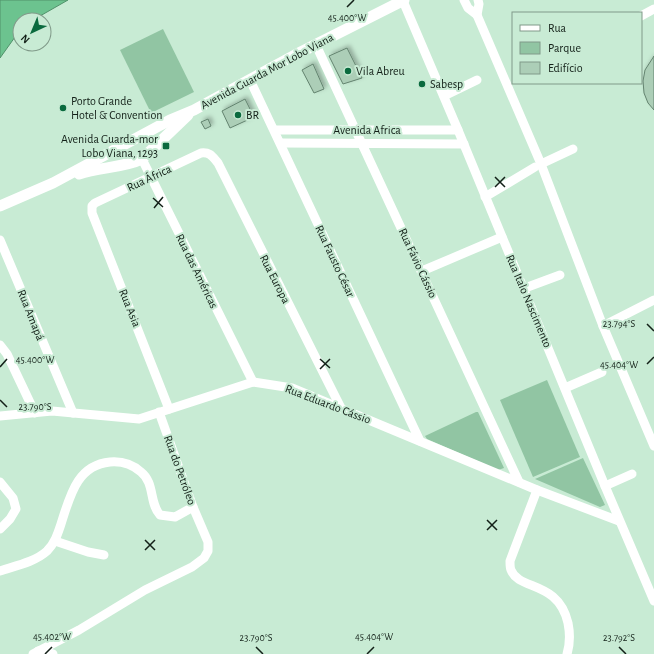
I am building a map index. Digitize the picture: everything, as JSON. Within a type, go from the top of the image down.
[{"type":"main road","name":"Avenida Guarda Mor Lobo Viana","points":[[0,206],[53,183],[170,120],[194,110],[403,0]]},
{"type":"main road","name":"Avenida Guarda Mor Lobo Viana","points":[[53,183],[95,169],[141,159],[194,110]]},
{"type":"main road","points":[[126,144],[128,154],[141,159],[144,146],[136,138]]},
{"type":"street","name":"Rua Italo Nascimento","points":[[403,0],[485,197],[525,288],[604,486],[650,580],[654,601]]},
{"type":"street","points":[[464,0],[468,8],[477,15],[512,83]]},
{"type":"street","points":[[477,15],[479,4],[478,0]]},
{"type":"street","points":[[642,15],[654,9]]},
{"type":"street","name":"Rua Fávio Cássio","points":[[316,45],[422,271],[480,403],[519,482]]},
{"type":"street","name":"Rua Fausto César","points":[[250,80],[275,130],[420,441]]},
{"type":"street","points":[[444,96],[477,80]]},
{"type":"street","points":[[513,85],[538,166],[654,446]]},
{"type":"street","name":"Avenida Africa","points":[[275,130],[458,130]]},
{"type":"street","name":"Avenida Africa","points":[[281,143],[361,142],[464,144]]},
{"type":"street","points":[[485,197],[538,166],[573,149]]},
{"type":"street","name":"Rua África","points":[[92,206],[95,203],[152,176],[201,153],[207,152]]},
{"type":"street","name":"Rua Europa","points":[[207,152],[218,163],[341,408]]},
{"type":"street","name":"Rua das Américas","points":[[141,159],[152,176],[208,294],[253,382]]},
{"type":"street","name":"Rua Asia","points":[[92,206],[92,213],[169,409]]},
{"type":"street","points":[[422,271],[502,237]]},
{"type":"street","name":"Rua Amapá","points":[[0,240],[73,413]]},
{"type":"street","points":[[525,288],[560,275]]},
{"type":"street","points":[[603,326],[654,300]]},
{"type":"street","points":[[0,345],[7,354],[34,413]]},
{"type":"street","points":[[565,388],[602,372]]},
{"type":"street","name":"Rua Eduardo Cássio","points":[[0,416],[52,411],[139,419],[253,382],[292,388],[537,490],[620,521]]},
{"type":"street","name":"Rua do Petróleo","points":[[35,652],[79,630],[145,590],[192,567],[204,558],[208,551],[208,542],[193,507],[159,412]]},
{"type":"street","points":[[0,571],[39,556],[47,550],[55,541],[74,489],[81,475],[91,467],[101,463],[128,463],[141,471],[147,478],[152,493],[153,505],[160,515],[175,517],[193,507]]},
{"type":"street","points":[[604,486],[632,474]]},
{"type":"street","points":[[0,482],[13,498],[16,509],[10,519],[0,529]]},
{"type":"street","points":[[537,490],[510,561],[511,571],[519,579],[549,592],[558,600],[565,612],[569,629],[567,654]]},
{"type":"street","points":[[55,541],[82,551],[104,555]]},
{"type":"street","points":[[35,652],[53,654]]},
{"type":"green space","points":[[163,29],[194,92],[151,113],[120,50]]},
{"type":"green space","points":[[547,380],[580,457],[533,477],[500,400]]},
{"type":"green space","points":[[478,412],[504,468],[498,470],[427,439],[425,436]]},
{"type":"green space","points":[[583,458],[605,505],[600,507],[535,479]]},
{"type":"shaded area","points":[[0,0],[68,0],[47,12],[12,12],[12,41],[0,58]]},
{"type":"building","name":"Vila Abreu","points":[[347,48],[362,78],[343,84],[329,56]]},
{"type":"building","points":[[654,56],[654,110],[648,103],[644,93],[643,81],[645,70]]},
{"type":"building","points":[[313,64],[324,89],[314,93],[302,70]]},
{"type":"building","name":"BR","points":[[245,99],[254,117],[230,128],[222,111]]},
{"type":"building","name":"BR","points":[[208,119],[211,126],[205,129],[201,122]]},
{"type":"place","name":"Vila Abreu","points":[[348,71]]},
{"type":"place","name":"Sabesp","points":[[422,84]]},
{"type":"place","name":"Porto Grande Hotel & Convention","points":[[63,108]]},
{"type":"place","name":"BR","points":[[238,115]]},
{"type":"place","name":"Avenida Guarda-mor Lobo Viana, 1293","points":[[166,146]]}]
